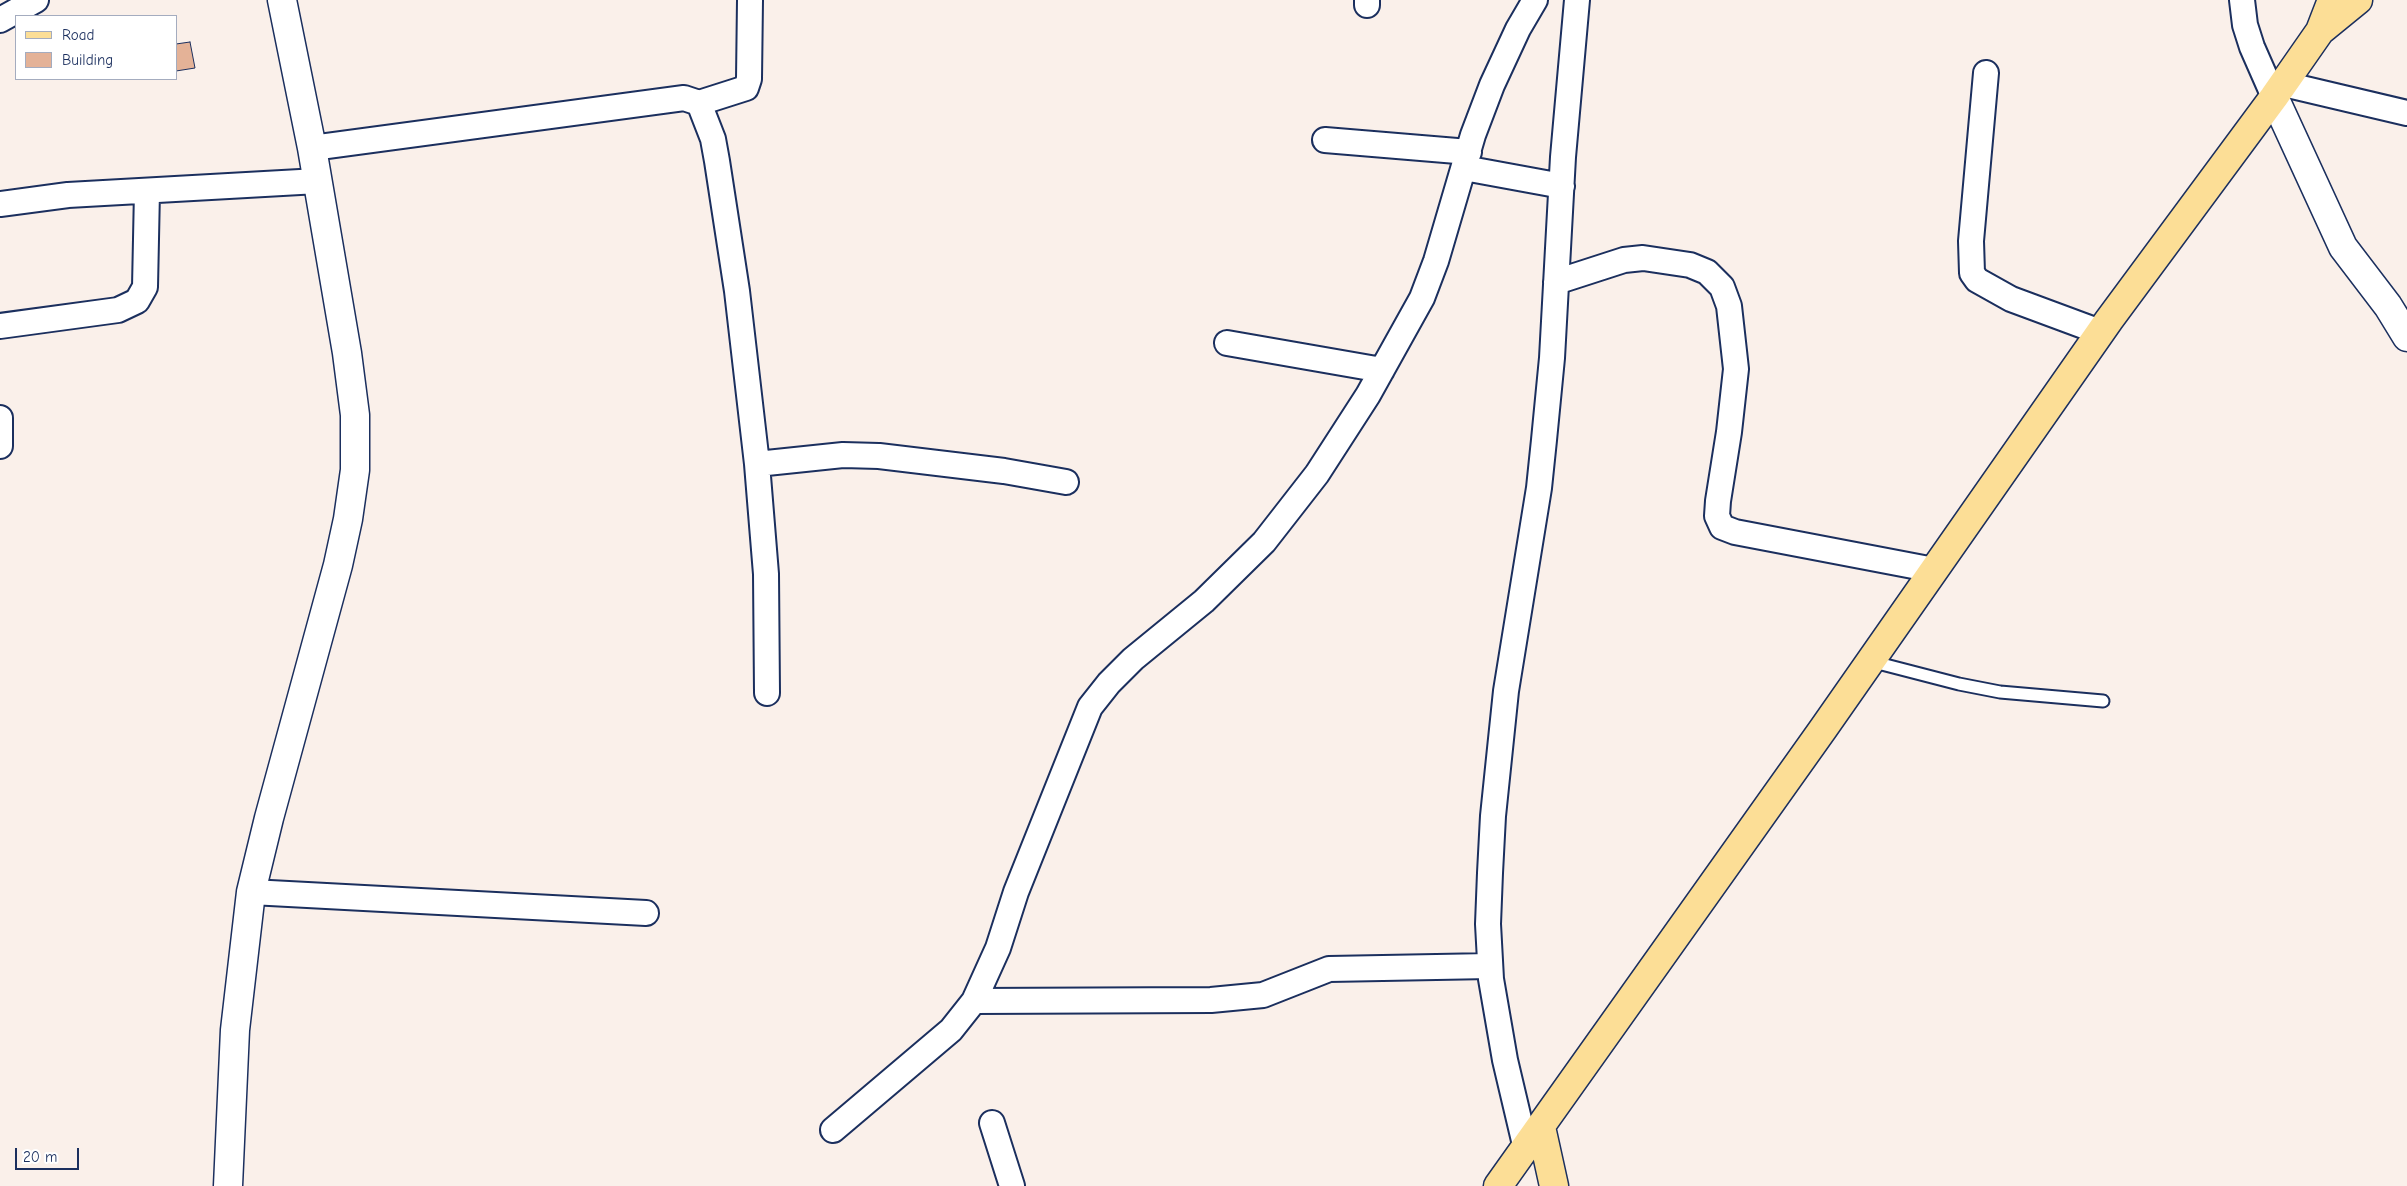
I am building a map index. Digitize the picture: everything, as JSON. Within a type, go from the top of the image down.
[{"type":"main road","points":[[1498,1186],[1870,662],[2100,332],[2279,90],[2320,31],[2332,0]]},
{"type":"main road","points":[[2320,31],[2358,0]]},
{"type":"main road","points":[[1533,1138],[1554,1186]]},
{"type":"street","points":[[0,20],[36,0]]},
{"type":"street","points":[[228,1186],[235,1030],[251,892],[269,818],[338,565],[348,519],[355,470],[355,415],[347,353],[312,148],[282,0]]},
{"type":"street","points":[[312,148],[684,98],[699,103],[746,88],[749,79],[750,0]]},
{"type":"street","points":[[833,1130],[951,1030],[974,1001],[998,948],[1019,884],[1090,707],[1109,682],[1133,659],[1204,601],[1264,542],[1317,474],[1382,370],[1425,289],[1436,261],[1466,160],[1492,85],[1518,29],[1535,0]]},
{"type":"street","points":[[1533,1138],[1504,1060],[1490,966],[1488,924],[1493,816],[1506,691],[1539,488],[1552,358],[1562,186],[1577,0]]},
{"type":"street","points":[[2242,0],[2245,25],[2252,48],[2279,90],[2343,247],[2388,306],[2407,337]]},
{"type":"street","points":[[1986,73],[1971,241],[1972,273],[1977,280],[2012,299],[2100,332]]},
{"type":"street","points":[[2279,90],[2407,113]]},
{"type":"street","points":[[699,103],[713,139],[717,161],[737,291],[757,464],[766,584],[767,694]]},
{"type":"street","points":[[1325,140],[1466,160],[1562,186]]},
{"type":"street","points":[[0,204],[68,195],[318,182]]},
{"type":"street","points":[[0,326],[118,310],[137,301],[145,287],[147,191]]},
{"type":"street","points":[[1556,282],[1624,260],[1643,258],[1690,265],[1707,272],[1722,287],[1729,306],[1736,369],[1718,501],[1717,516],[1722,527],[1735,532],[1934,570]]},
{"type":"street","points":[[1227,342],[1382,370]]},
{"type":"street","points":[[0,418],[0,446]]},
{"type":"street","points":[[757,464],[810,457],[843,455],[879,456],[1004,471],[1066,482]]},
{"type":"street","points":[[251,892],[646,913]]},
{"type":"street","points":[[974,1001],[1211,1000],[1263,995],[1328,969],[1490,966]]},
{"type":"street","points":[[992,1123],[1012,1186]]},
{"type":"lane","points":[[1870,662],[2000,692],[2103,701]]},
{"type":"building","points":[[190,42],[195,68],[178,71],[178,44]]}]
